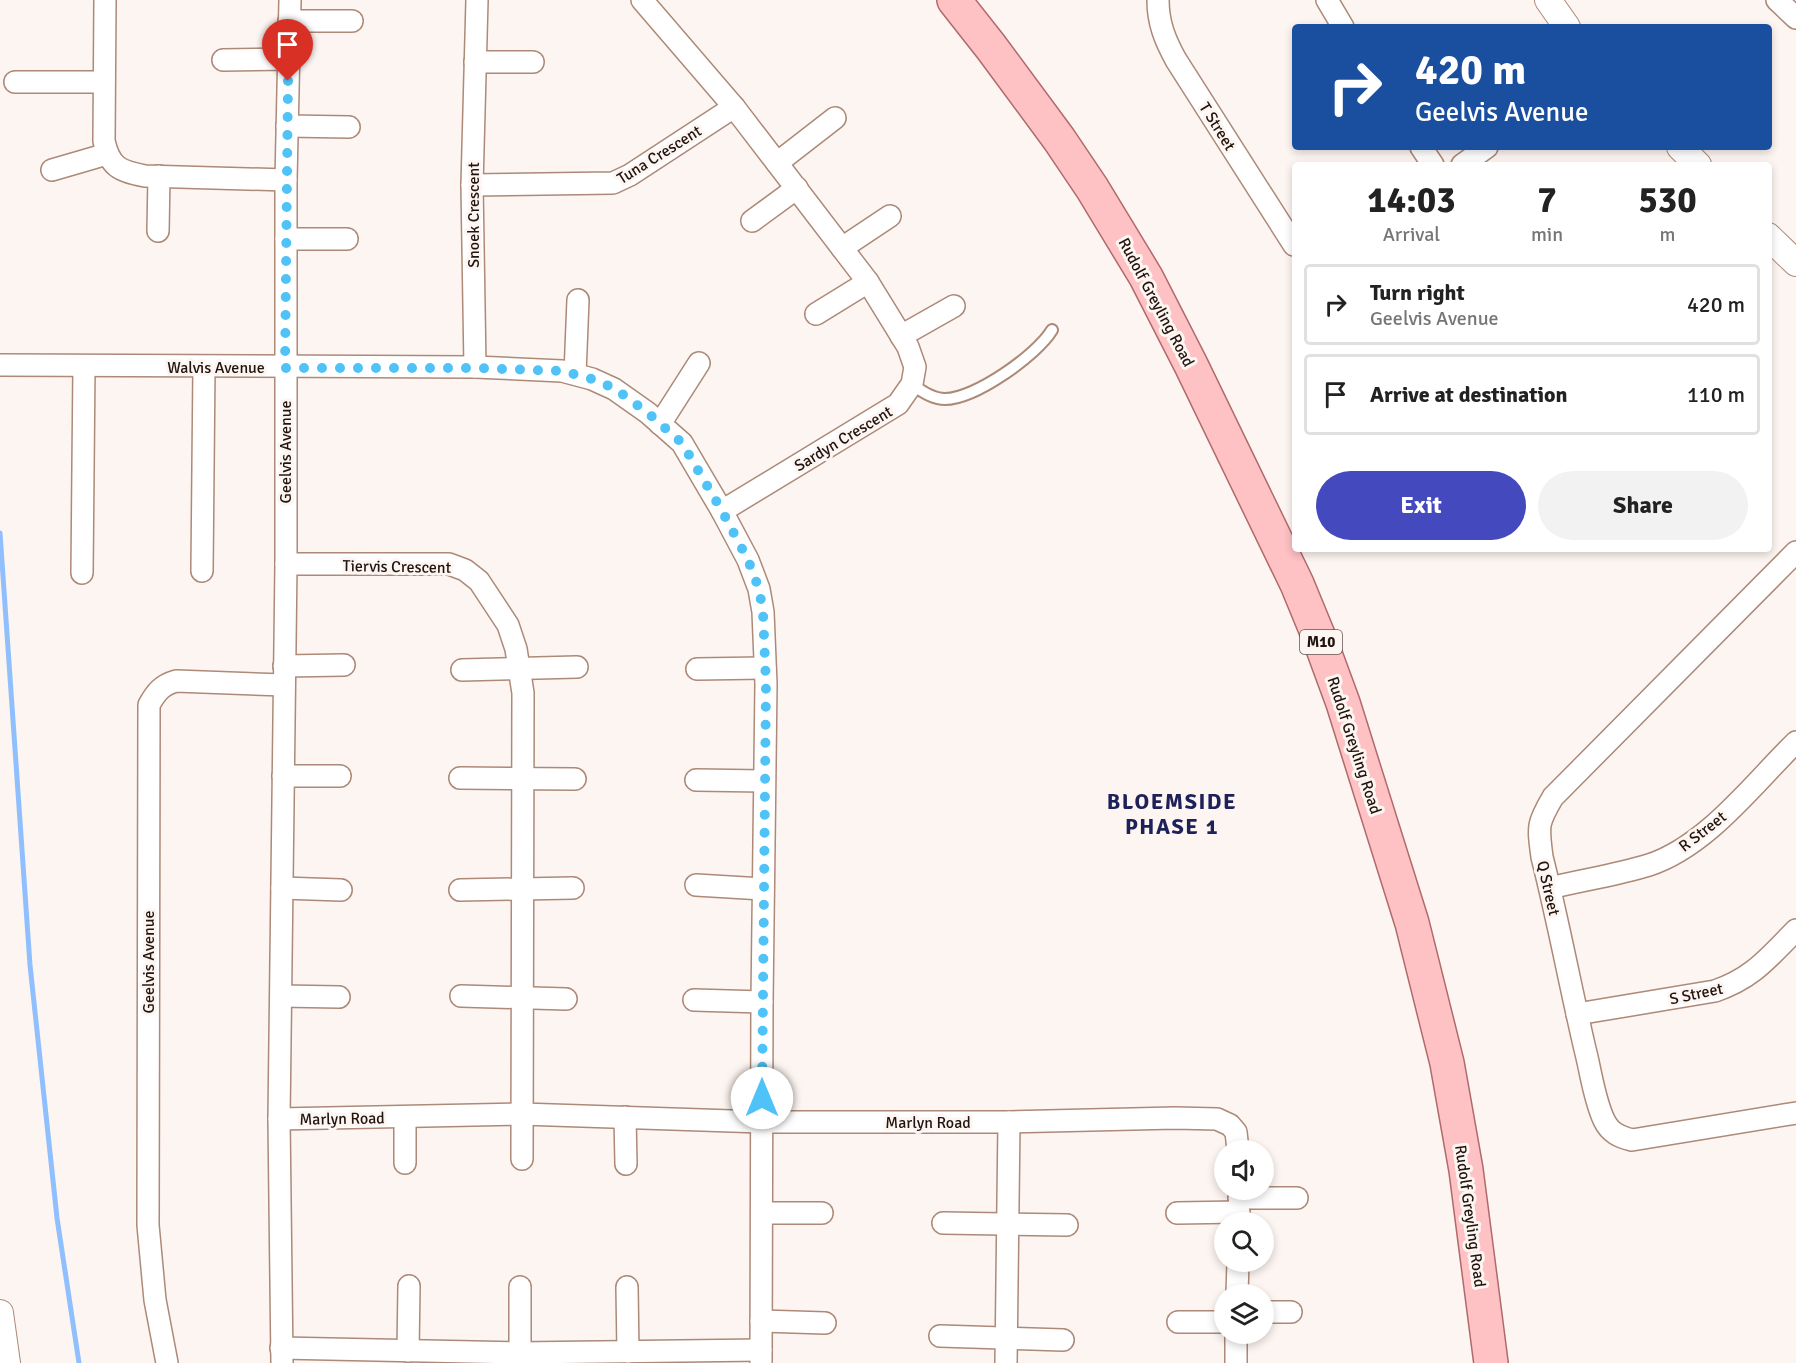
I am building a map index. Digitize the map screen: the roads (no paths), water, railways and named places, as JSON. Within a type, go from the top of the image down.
[{"type":"main road","name":"Rudolf Greyling Road","points":[[954,0],[1059,139],[1146,277],[1292,573],[1318,635],[1347,714],[1412,923],[1447,1063],[1466,1170],[1491,1363]]},
{"type":"street","points":[[105,0],[104,141],[107,154],[114,165],[128,173],[159,176],[286,180]]},
{"type":"street","name":"Snoek Crescent","points":[[475,368],[472,185],[477,0]]},
{"type":"street","points":[[642,0],[734,107],[868,282],[908,347],[915,368],[912,384]]},
{"type":"street","name":"T Street","points":[[1158,0],[1160,27],[1176,60],[1292,242]]},
{"type":"street","points":[[1327,0],[1341,24]]},
{"type":"street","points":[[1548,0],[1565,24]]},
{"type":"street","points":[[1777,0],[1796,18]]},
{"type":"street","name":"Geelvis Avenue","points":[[282,1355],[279,1119],[286,564],[286,180],[290,10],[352,21]]},
{"type":"street","points":[[223,60],[289,59]]},
{"type":"street","points":[[475,62],[533,62]]},
{"type":"street","points":[[15,82],[104,82]]},
{"type":"street","name":"Tuna Crescent","points":[[472,185],[613,183],[630,175],[734,107]]},
{"type":"street","points":[[777,163],[835,118]]},
{"type":"street","points":[[287,126],[349,127]]},
{"type":"street","points":[[1466,162],[1483,150]]},
{"type":"street","points":[[1683,150],[1695,162]]},
{"type":"street","points":[[52,170],[107,154]]},
{"type":"street","points":[[158,231],[159,176]]},
{"type":"street","points":[[752,221],[796,188]]},
{"type":"street","points":[[843,248],[890,216]]},
{"type":"street","points":[[286,239],[347,239]]},
{"type":"street","points":[[1772,239],[1794,257]]},
{"type":"street","points":[[816,314],[868,282]]},
{"type":"street","points":[[575,374],[578,300]]},
{"type":"street","points":[[901,336],[954,306]]},
{"type":"street","points":[[660,424],[699,363]]},
{"type":"street","name":"Walvis Avenue","points":[[0,365],[475,368],[562,371],[614,388],[682,443],[748,560],[759,589],[763,612],[765,668],[761,1357]]},
{"type":"street","points":[[82,573],[84,366]]},
{"type":"street","points":[[202,571],[204,367]]},
{"type":"street","name":"Sardyn Crescent","points":[[722,511],[898,404],[912,384]]},
{"type":"street","name":"Q Street","points":[[1796,552],[1553,797],[1539,821],[1542,857],[1577,1014],[1604,1122],[1612,1132],[1632,1140],[1796,1113]]},
{"type":"street","name":"Tiervis Crescent","points":[[286,564],[449,564],[465,570],[479,581],[508,625],[516,649],[524,693],[522,1114]]},
{"type":"street","name":"Geelvis Avenue","points":[[167,1363],[155,1300],[148,1225],[149,705],[155,694],[165,685],[176,681],[284,676],[344,664]]},
{"type":"street","points":[[462,670],[577,667]]},
{"type":"street","points":[[697,669],[765,668]]},
{"type":"street","name":"R Street","points":[[1550,888],[1649,865],[1689,844],[1716,822],[1796,742]]},
{"type":"street","points":[[283,776],[340,776]]},
{"type":"street","points":[[460,778],[575,779]]},
{"type":"street","points":[[696,780],[764,781]]},
{"type":"street","points":[[696,885],[763,889]]},
{"type":"street","points":[[282,888],[341,890]]},
{"type":"street","points":[[460,890],[573,888]]},
{"type":"street","name":"S Street","points":[[1577,1014],[1715,991],[1734,985],[1750,975],[1796,930]]},
{"type":"street","points":[[281,996],[339,997]]},
{"type":"street","points":[[461,996],[566,999]]},
{"type":"street","points":[[694,1000],[762,1002]]},
{"type":"street","points":[[522,1114],[522,1159]]},
{"type":"street","name":"Marlyn Road","points":[[279,1119],[522,1114],[762,1122],[1009,1122],[1175,1118],[1217,1119],[1230,1125],[1236,1132],[1237,1140]]},
{"type":"street","name":"Marlyn Road","points":[[405,1117],[405,1163]]},
{"type":"street","points":[[625,1118],[626,1164]]},
{"type":"street","points":[[1006,1363],[1009,1122]]},
{"type":"street","points":[[1176,1213],[1297,1198]]},
{"type":"street","points":[[762,1213],[822,1213]]},
{"type":"street","points":[[943,1223],[1066,1225]]},
{"type":"street","points":[[408,1350],[409,1286]]},
{"type":"street","points":[[519,1358],[520,1287]]},
{"type":"street","points":[[627,1287],[628,1352]]},
{"type":"street","points":[[1274,1312],[1291,1312]]},
{"type":"street","points":[[0,1313],[6,1363]]},
{"type":"street","points":[[761,1321],[825,1323]]},
{"type":"street","points":[[1178,1322],[1214,1322]]},
{"type":"street","points":[[940,1336],[1063,1340]]},
{"type":"street","points":[[1236,1344],[1236,1363]]},
{"type":"street","points":[[282,1355],[408,1350],[519,1358],[628,1352],[761,1357]]},
{"type":"lane","points":[[912,384],[934,398],[946,399],[969,393],[1000,376],[1030,355],[1047,340],[1052,330]]},
{"type":"waterway","points":[[0,533],[30,965],[57,1218],[79,1363]]},
{"type":"district","name":"BLOEMSIDE PHASE 1","points":[[1172,814]]}]
